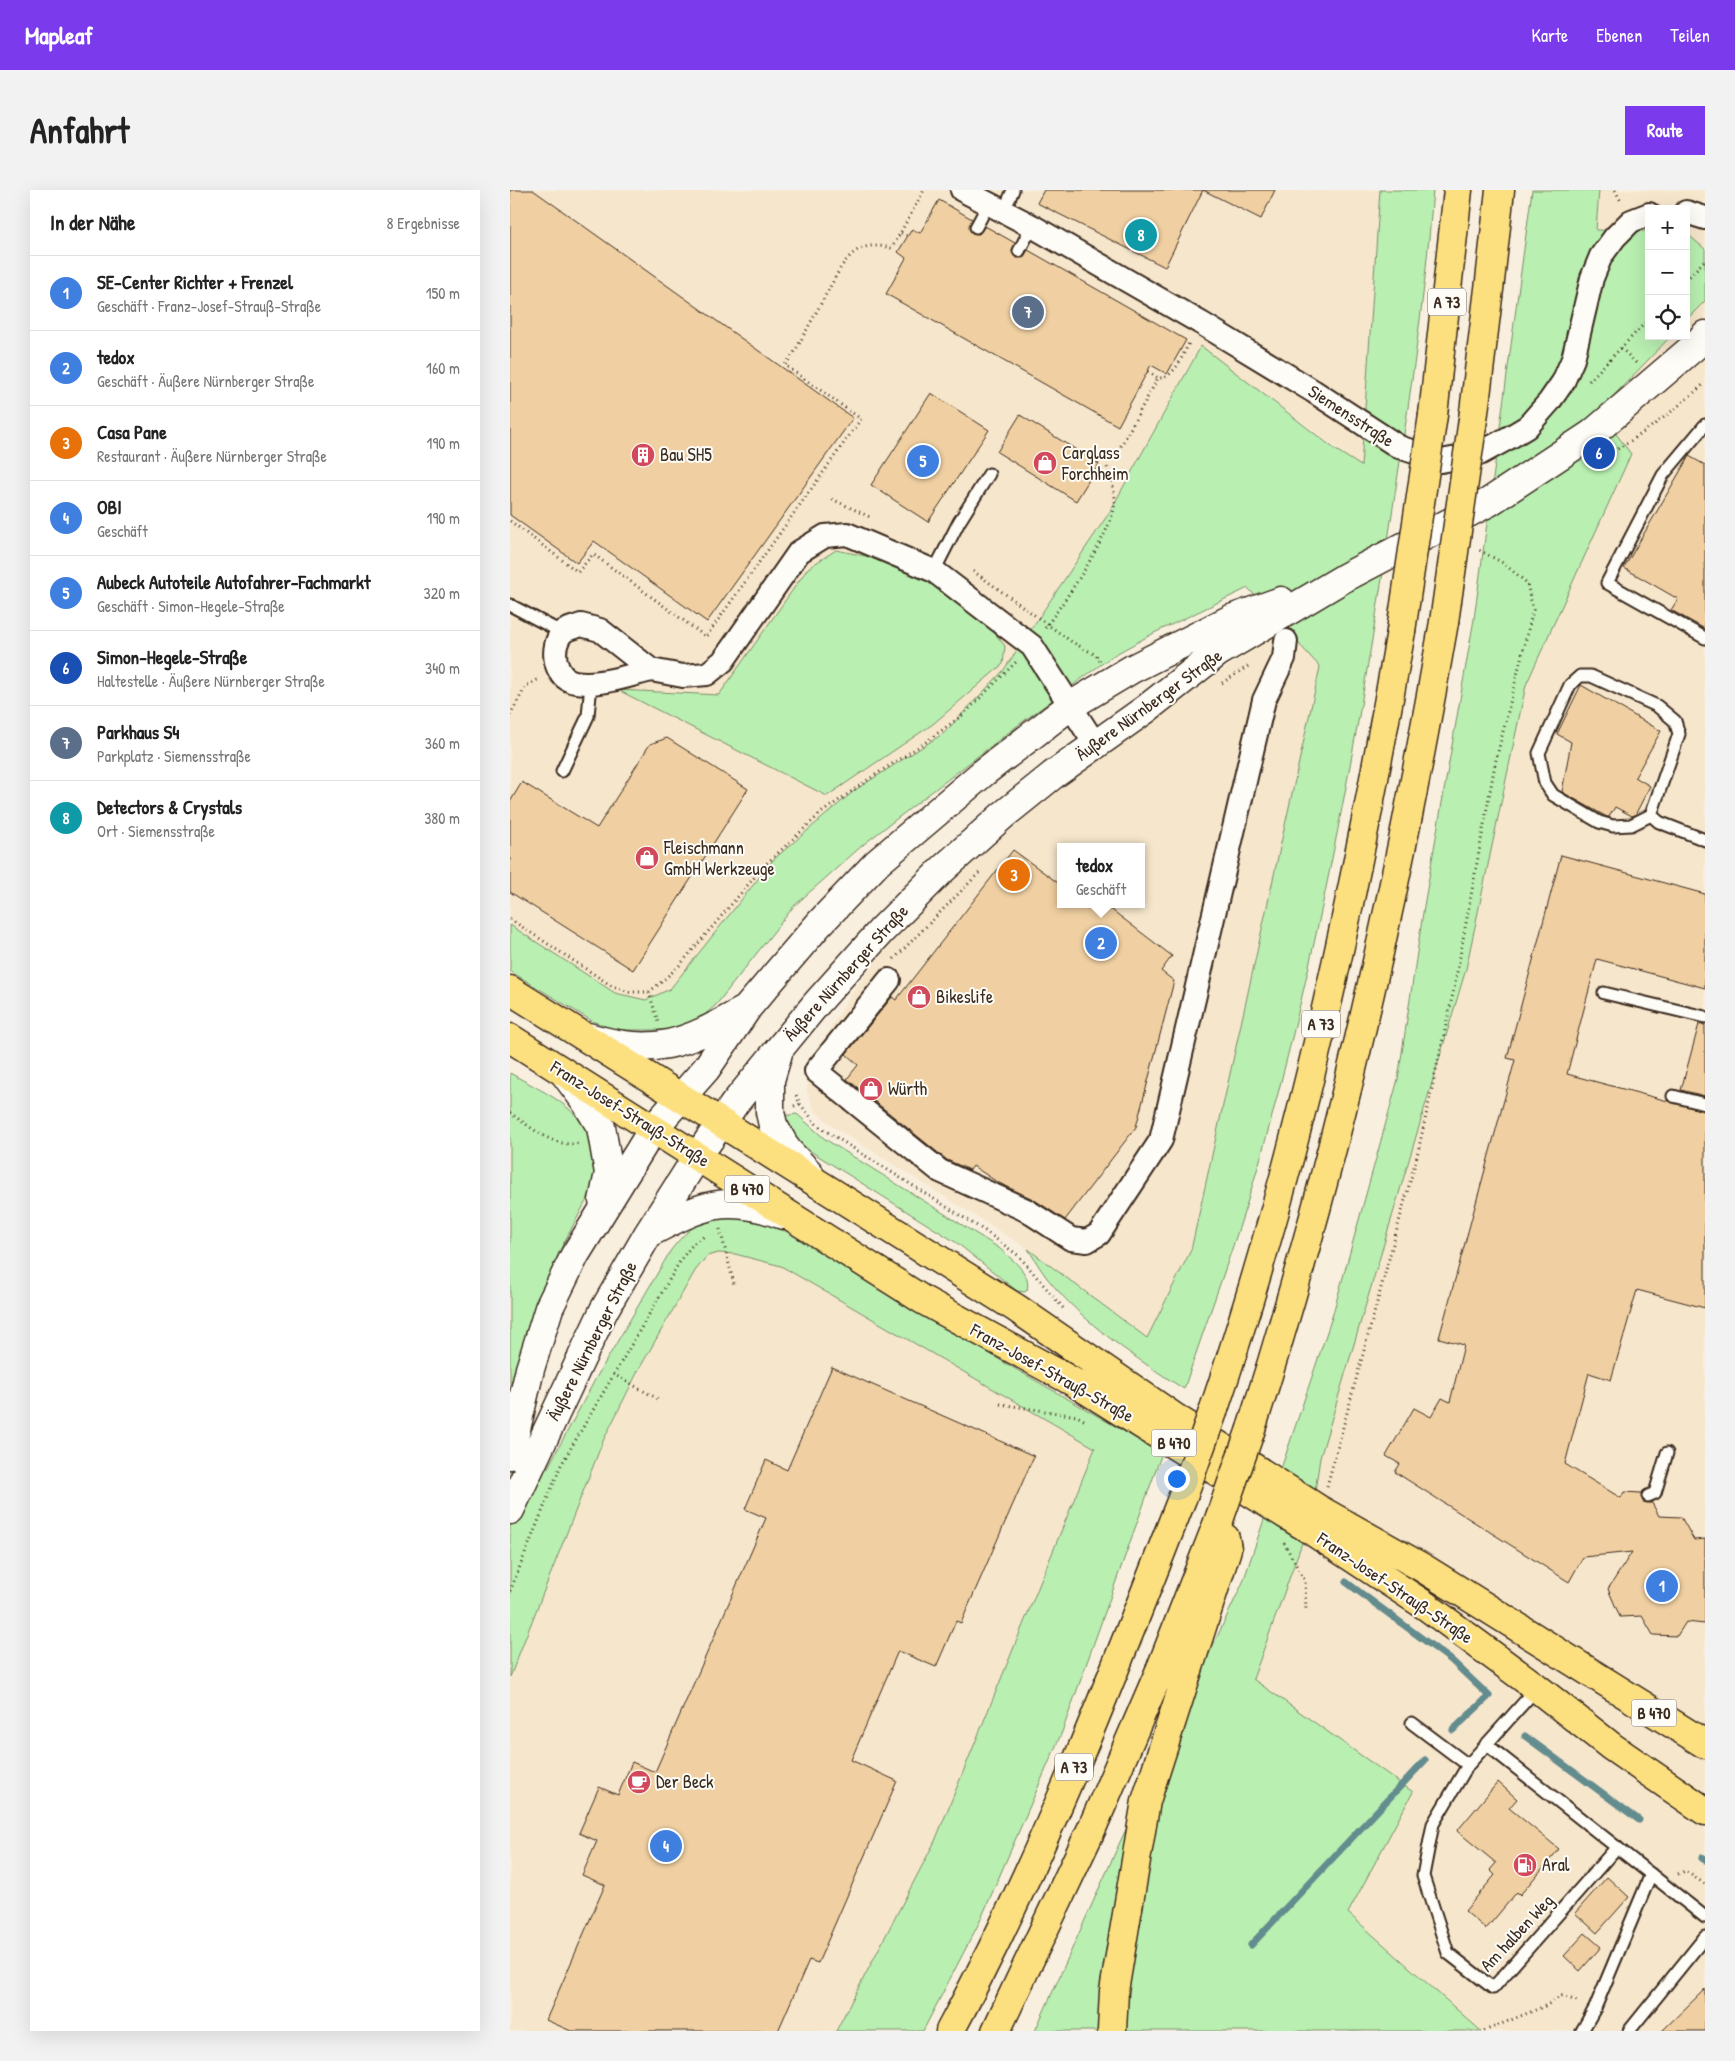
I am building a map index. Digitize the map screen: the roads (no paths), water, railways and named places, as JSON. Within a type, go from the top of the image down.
[{"type":"main road","name":"A 73","points":[[950,2031],[1039,1850],[1088,1736],[1183,1496],[1248,1305],[1274,1215],[1305,1096],[1357,866],[1401,632],[1433,414],[1458,190]]},
{"type":"main road","name":"A 73","points":[[996,2031],[1096,1819],[1161,1668],[1220,1517],[1251,1429],[1282,1333],[1314,1218],[1368,1008],[1411,804],[1444,622],[1474,412],[1500,190]]},
{"type":"main road","name":"Äußere Nürnberger Straße","points":[[510,1510],[604,1310],[648,1234],[697,1157],[780,1047],[881,931],[943,869],[1002,816],[1095,744],[1146,709],[1217,653],[1344,578],[1489,502],[1592,434],[1705,335]]},
{"type":"main road","name":"Äußere Nürnberger Straße","points":[[510,1455],[530,1369],[549,1308],[575,1255],[601,1211],[653,1129],[706,1069],[748,1007],[819,924],[877,863],[983,773],[1070,706],[1132,669],[1231,619],[1344,578]]},
{"type":"main road","name":"Franz-Josef-Strauß-Straße","points":[[510,990],[1016,1308],[1174,1417],[1320,1510],[1423,1568],[1705,1744]]},
{"type":"main road","points":[[583,1035],[610,1044],[633,1047],[679,1043],[709,1030],[748,1007]]},
{"type":"main road","name":"Franz-Josef-Strauß-Straße","points":[[510,1038],[923,1300],[1077,1384],[1169,1440],[1426,1606],[1537,1688],[1612,1747],[1705,1810]]},
{"type":"main road","points":[[780,1047],[770,1080],[770,1112],[773,1125],[787,1150],[819,1183]]},
{"type":"main road","points":[[562,1071],[586,1102],[601,1127],[609,1173],[601,1211]]},
{"type":"main road","points":[[648,1234],[685,1214],[714,1204],[747,1205],[769,1210],[797,1220]]},
{"type":"main road","points":[[1112,2031],[1114,1991],[1146,1801],[1227,1549],[1220,1517]]},
{"type":"main road","points":[[1537,1688],[1546,1679],[1557,1674],[1577,1675],[1604,1682]]},
{"type":"street","name":"Siemensstraße","points":[[962,190],[1032,226],[1200,323],[1313,391],[1399,447],[1441,461],[1479,454],[1527,428],[1549,402],[1563,382],[1573,359],[1592,278],[1601,256],[1615,237],[1631,221],[1645,216]]},
{"type":"street","points":[[1690,213],[1705,218]]},
{"type":"street","points":[[651,670],[600,630],[581,625],[563,633],[554,650],[557,669],[572,682],[591,684],[651,670],[683,676],[707,674],[723,661],[799,552],[825,536],[847,534],[934,571],[1032,646],[1095,744]]},
{"type":"street","points":[[889,972],[816,1071],[940,1171],[1026,1210],[1071,1239],[1087,1241],[1099,1234],[1161,1140],[1264,700],[1284,658],[1286,641]]},
{"type":"lane","points":[[976,227],[1013,190]]},
{"type":"lane","points":[[1019,251],[1032,226]]},
{"type":"lane","points":[[1705,425],[1663,475],[1607,583],[1705,638]]},
{"type":"lane","points":[[934,571],[959,522],[989,474]]},
{"type":"lane","points":[[510,604],[563,633]]},
{"type":"lane","points":[[1580,676],[1591,676],[1657,706],[1675,721],[1679,734],[1651,814],[1631,825],[1613,826],[1599,822],[1553,796],[1545,784],[1539,753],[1570,685],[1580,676]]},
{"type":"lane","points":[[562,771],[588,716],[591,684]]},
{"type":"lane","points":[[1651,814],[1659,822],[1705,840]]},
{"type":"lane","points":[[1604,993],[1705,1017]]},
{"type":"lane","points":[[1672,1096],[1705,1104]]},
{"type":"lane","points":[[1648,1496],[1656,1493],[1667,1453]]},
{"type":"lane","name":"Am halben Weg","points":[[1537,1688],[1468,1765],[1434,1824],[1424,1876],[1448,1954],[1493,1988],[1617,1847]]},
{"type":"lane","points":[[1412,1723],[1468,1765]]},
{"type":"lane","points":[[1486,1744],[1705,1917]]},
{"type":"lane","points":[[1582,2031],[1595,2008],[1651,1874]]},
{"type":"lane","points":[[1629,2031],[1705,1937]]},
{"type":"waterway","points":[[1346,1582],[1451,1660],[1489,1696],[1453,1730]]},
{"type":"waterway","points":[[1525,1736],[1639,1820]]},
{"type":"waterway","points":[[1251,1945],[1425,1760]]},
{"type":"place","name":"Detectors & Crystals","points":[[1141,235]]},
{"type":"place","name":"Parkhaus S4","points":[[1028,312]]},
{"type":"place","name":"Simon-Hegele-Straße","points":[[1599,453]]},
{"type":"place","name":"Bau SH5","points":[[643,455]]},
{"type":"place","name":"Aubeck Autoteile Autofahrer-Fachmarkt","points":[[923,461]]},
{"type":"place","name":"Carglass Forchheim","points":[[1045,463]]},
{"type":"place","name":"Fleischmann GmbH Werkzeuge","points":[[647,858]]},
{"type":"place","name":"Casa Pane","points":[[1014,875]]},
{"type":"place","name":"tedox","points":[[1101,943]]},
{"type":"place","name":"Bikeslife","points":[[919,997]]},
{"type":"place","name":"Würth","points":[[871,1089]]},
{"type":"place","name":"SE-Center Richter + Frenzel","points":[[1662,1586]]},
{"type":"place","name":"Der Beck","points":[[639,1782]]},
{"type":"place","name":"OBI","points":[[666,1846]]},
{"type":"place","name":"Aral","points":[[1525,1865]]}]
